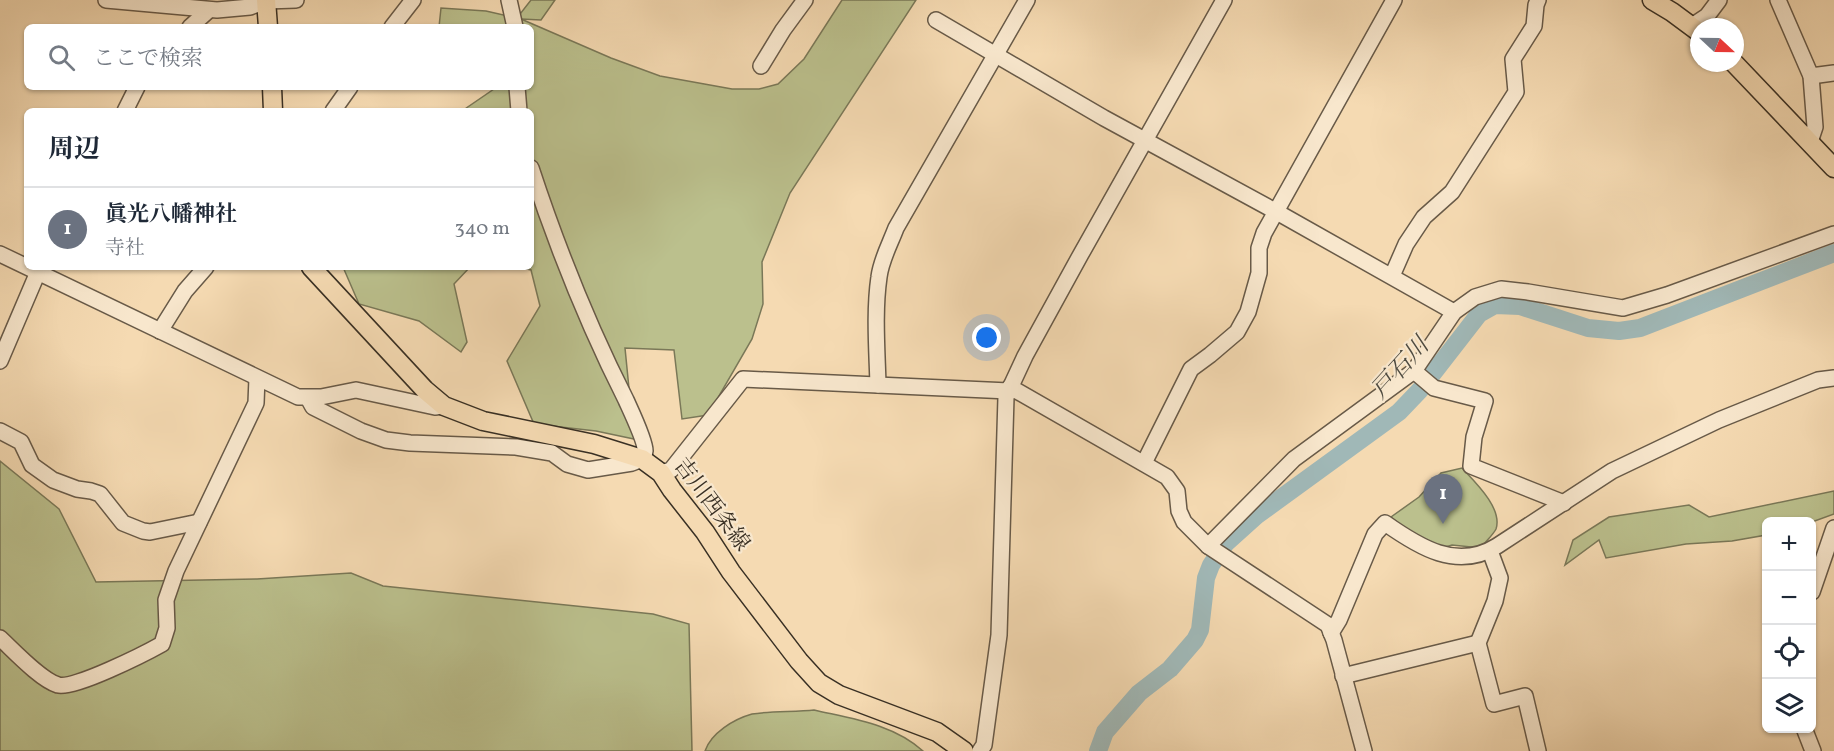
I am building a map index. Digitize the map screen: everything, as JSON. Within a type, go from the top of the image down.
[{"type":"main road","points":[[1652,0],[1690,25]]},
{"type":"main road","points":[[266,1],[268,24]]},
{"type":"main road","points":[[1743,72],[1834,168]]},
{"type":"main road","points":[[272,90],[273,108]]},
{"type":"main road","name":"吉川西条線","points":[[314,270],[425,390],[444,406],[483,421],[594,444],[642,459],[661,473],[705,532],[731,572],[799,661],[819,683],[839,694],[937,732],[964,751]]},
{"type":"street","points":[[106,0],[209,10],[250,7],[266,1],[296,0]]},
{"type":"street","points":[[394,24],[412,0]]},
{"type":"street","points":[[509,0],[514,24]]},
{"type":"street","points":[[762,66],[783,30],[806,0]]},
{"type":"street","points":[[878,385],[877,310],[879,275],[885,256],[896,228],[1027,0]]},
{"type":"street","points":[[980,751],[984,745],[999,635],[1006,397],[1036,336],[1224,0]]},
{"type":"street","points":[[1144,463],[1191,369],[1237,332],[1248,312],[1259,273],[1259,248],[1275,210],[1394,0]]},
{"type":"street","points":[[1392,276],[1406,244],[1424,217],[1452,192],[1516,92],[1513,59],[1534,26],[1538,0]]},
{"type":"street","points":[[1705,18],[1719,0]]},
{"type":"street","points":[[1778,0],[1811,76],[1815,127],[1810,142]]},
{"type":"street","points":[[193,24],[209,10]]},
{"type":"street","points":[[936,20],[1104,118],[1275,210],[1454,312]]},
{"type":"street","points":[[1811,76],[1834,73]]},
{"type":"street","points":[[126,108],[136,90]]},
{"type":"street","points":[[335,108],[348,90]]},
{"type":"street","points":[[516,90],[519,108]]},
{"type":"street","points":[[308,398],[312,407],[386,440],[516,447],[552,453],[567,464],[588,470],[632,463],[642,459],[646,450],[631,410],[595,334],[554,236],[534,177]]},
{"type":"street","points":[[1209,547],[1294,459],[1417,374],[1454,312],[1475,297],[1501,289],[1612,308],[1636,306],[1834,234]]},
{"type":"street","points":[[0,254],[24,264]]},
{"type":"street","points":[[160,331],[185,291],[203,270]]},
{"type":"street","points":[[0,361],[42,271],[298,397],[308,398],[356,390],[435,407],[444,406]]},
{"type":"street","points":[[1417,374],[1434,388],[1485,401],[1474,436],[1471,466],[1564,503]]},
{"type":"street","points":[[0,638],[49,681],[61,686],[78,682],[162,644],[166,628],[165,600],[176,571],[256,403],[257,378]]},
{"type":"street","points":[[1331,633],[1339,620],[1376,534],[1386,523],[1412,542],[1438,553],[1458,556],[1478,555],[1490,551],[1612,471],[1719,420],[1818,380],[1834,378]]},
{"type":"street","points":[[661,473],[671,470],[743,379],[1009,389],[1167,477],[1177,491],[1179,511],[1184,522],[1209,547],[1328,625],[1364,751]]},
{"type":"street","points":[[0,431],[21,442],[32,465],[53,480],[100,494],[123,523],[150,532],[199,522]]},
{"type":"street","points":[[1816,580],[1834,528]]},
{"type":"street","points":[[1490,551],[1500,578],[1495,601],[1478,643],[1494,704],[1525,696],[1538,751]]},
{"type":"street","points":[[1343,676],[1478,643]]},
{"type":"street","points":[[1806,733],[1814,751]]},
{"type":"green space","points":[[531,0],[555,0],[541,20],[521,19],[533,24],[439,24],[441,8],[486,11],[517,18]]},
{"type":"green space","points":[[842,0],[916,0],[790,193],[762,262],[763,304],[752,339],[708,415],[682,419],[674,350],[625,348],[634,439],[596,431],[534,424],[507,361],[540,306],[531,270],[534,270],[534,108],[466,108],[493,90],[534,90],[534,25],[611,58],[660,76],[732,89],[759,89],[778,84],[804,59]]},
{"type":"green space","points":[[344,270],[467,270],[454,284],[467,342],[461,352],[419,321],[359,304]]},
{"type":"green space","points":[[0,461],[59,509],[96,582],[257,579],[351,573],[383,586],[653,614],[689,624],[692,751],[0,751]]},
{"type":"green space","points":[[1462,468],[1480,487],[1491,504],[1497,521],[1496,529],[1481,548],[1452,545],[1433,551],[1391,517],[1419,497],[1441,473]]},
{"type":"green space","points":[[1834,491],[1834,514],[1816,521],[1816,517],[1762,517],[1762,536],[1732,541],[1686,544],[1606,558],[1599,540],[1565,565],[1573,540],[1609,517],[1689,505],[1709,517]]},
{"type":"green space","points":[[814,710],[886,729],[899,734],[923,751],[705,751],[712,738],[731,723],[745,716]]},
{"type":"waterway","name":"戸石川","points":[[1098,751],[1105,732],[1139,693],[1170,669],[1195,640],[1200,630],[1206,578],[1211,565],[1226,543],[1256,516],[1399,412],[1420,390],[1479,314],[1495,305],[1520,306],[1588,328],[1619,331],[1640,328],[1834,253]]},
{"type":"place","name":"眞光八幡神社","points":[[1443,524]]}]
